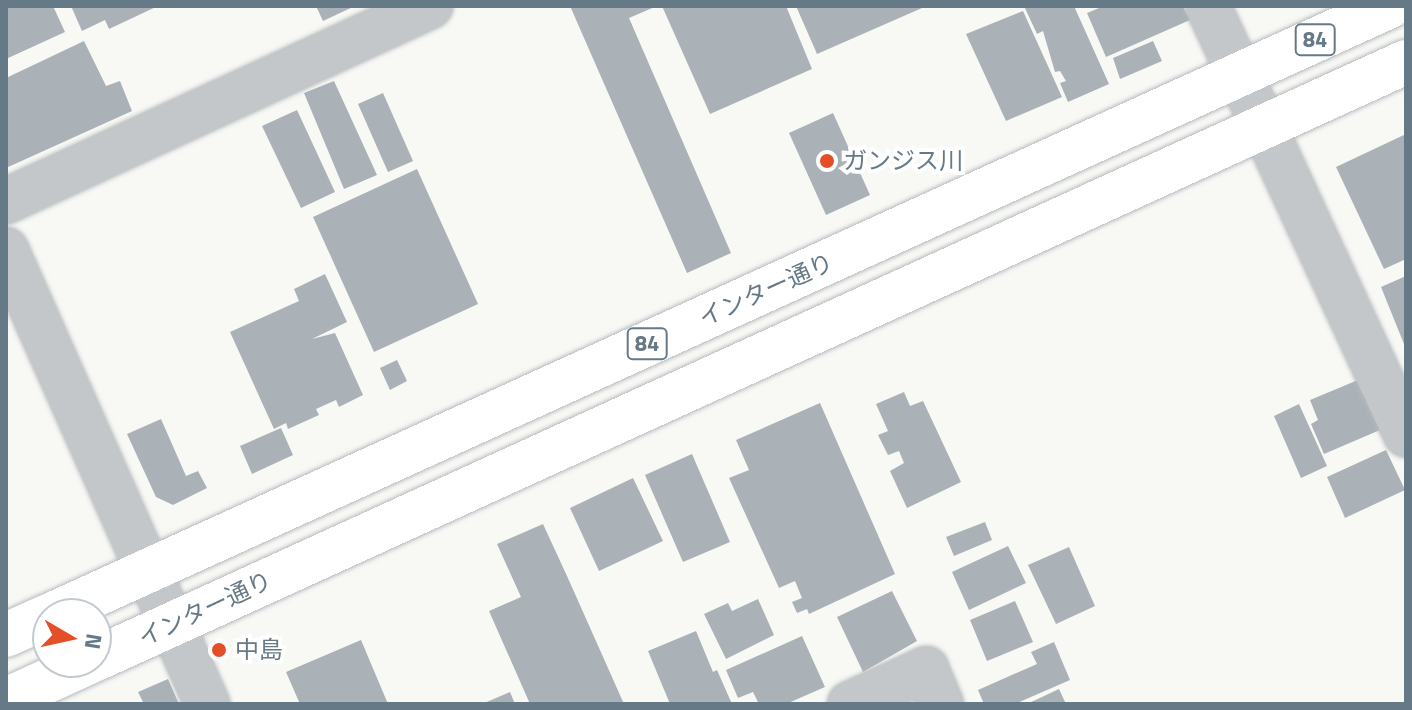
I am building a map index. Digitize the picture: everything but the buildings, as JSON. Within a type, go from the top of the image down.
[{"type":"main road","name":"インター通り","points":[[89,598],[1390,6]]},
{"type":"main road","name":"インター通り","points":[[112,652],[1406,62]]},
{"type":"main road","name":"インター通り","points":[[6,635],[32,623]]},
{"type":"main road","points":[[6,700],[54,678]]},
{"type":"street","points":[[6,201],[430,6]]},
{"type":"street","points":[[1208,6],[1406,435]]},
{"type":"street","points":[[6,250],[207,704]]},
{"type":"street","points":[[850,704],[926,669],[941,704]]},
{"type":"place","name":"ガンジス川","points":[[827,161]]},
{"type":"place","name":"中島","points":[[219,650]]}]
